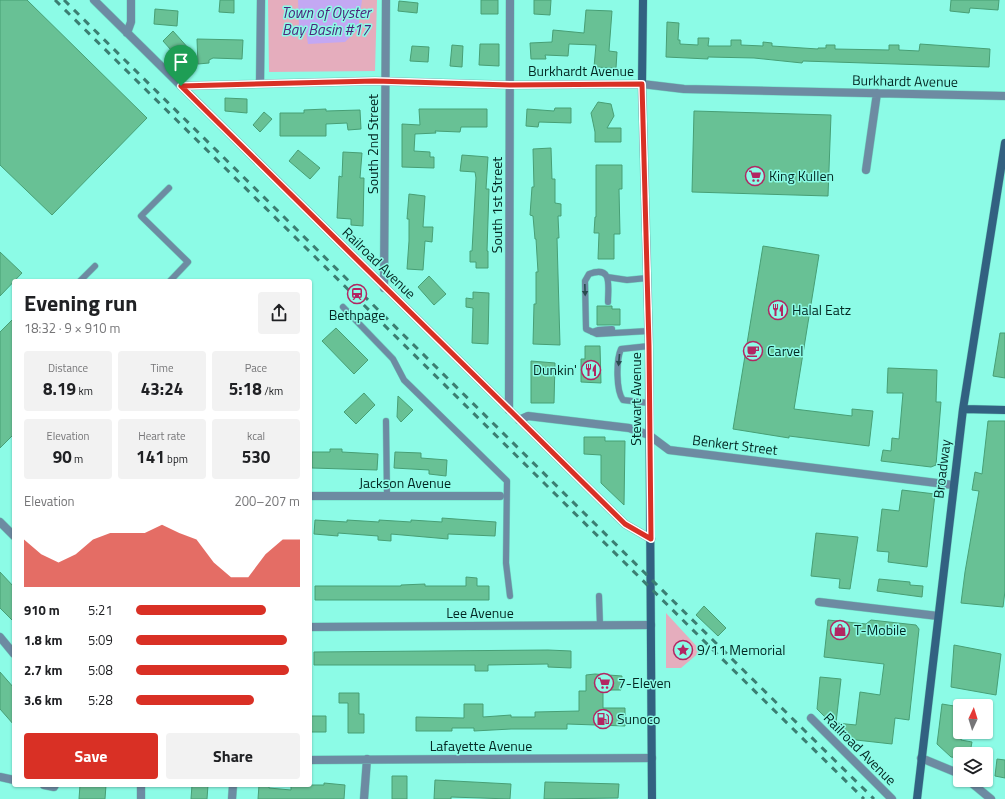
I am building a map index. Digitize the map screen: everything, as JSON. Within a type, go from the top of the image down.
[{"type":"main road","name":"Stewart Avenue","points":[[643,0],[642,84],[650,403],[652,799]]},
{"type":"main road","name":"Broadway","points":[[917,799],[963,409],[1004,162],[1005,143]]},
{"type":"main road","points":[[963,409],[1005,410]]},
{"type":"street","name":"Railroad Avenue","points":[[94,0],[384,288],[625,524],[651,539]]},
{"type":"street","points":[[126,33],[131,22],[131,0]]},
{"type":"street","points":[[260,0],[260,84]]},
{"type":"street","name":"South 2nd Street","points":[[384,288],[386,0]]},
{"type":"street","name":"South 1st Street","points":[[509,410],[510,0]]},
{"type":"street","name":"Burkhardt Avenue","points":[[181,86],[386,82],[510,85],[642,84],[684,89],[1005,96]]},
{"type":"street","points":[[866,170],[877,93]]},
{"type":"street","name":"Benkert Street","points":[[519,420],[528,416],[629,428],[649,435],[669,450],[953,485]]},
{"type":"street","name":"Jackson Avenue","points":[[312,496],[500,496]]},
{"type":"street","points":[[0,522],[12,534]]},
{"type":"street","points":[[819,602],[938,616]]},
{"type":"street","name":"Lee Avenue","points":[[312,627],[651,625]]},
{"type":"street","points":[[0,637],[12,652]]},
{"type":"street","name":"Railroad Avenue","points":[[811,718],[892,799]]},
{"type":"street","name":"Lafayette Avenue","points":[[312,760],[652,758]]},
{"type":"street","points":[[921,758],[953,771]]},
{"type":"street","points":[[364,799],[367,759]]},
{"type":"street","points":[[0,777],[12,780]]},
{"type":"street","points":[[140,799],[141,787]]},
{"type":"street","points":[[232,799],[233,787]]},
{"type":"street","points":[[976,787],[991,799]]},
{"type":"lane","points":[[169,188],[141,216],[188,262],[172,279]]},
{"type":"lane","points":[[82,279],[95,266]]},
{"type":"lane","points":[[608,302],[608,277],[604,272],[597,271],[589,274],[585,281],[586,329],[597,334],[648,331]]},
{"type":"lane","points":[[608,277],[627,280],[646,278]]},
{"type":"lane","points":[[343,307],[392,359],[404,380],[507,481],[506,563],[510,596]]},
{"type":"lane","points":[[649,346],[622,349],[618,382],[619,393],[623,400],[650,403]]},
{"type":"lane","points":[[386,421],[387,496]]},
{"type":"lane","points":[[599,596],[600,625]]},
{"type":"shaded area","points":[[268,0],[377,0],[375,71],[269,72]]},
{"type":"shaded area","points":[[666,613],[701,651],[681,668],[666,668]]},
{"type":"water","name":"Town of Oyster Bay Basin #17","points":[[298,0],[362,0],[358,29],[345,42],[308,44],[306,32],[292,38],[299,24]]},
{"type":"building","points":[[0,0],[27,0],[147,118],[52,215],[0,165]]},
{"type":"building","points":[[220,0],[234,0],[234,13],[219,12]]},
{"type":"building","points":[[481,0],[498,0],[498,14],[481,14]]},
{"type":"building","points":[[534,0],[551,0],[550,15],[534,14]]},
{"type":"building","points":[[951,0],[999,0],[998,10],[970,8],[969,13],[950,11]]},
{"type":"building","points":[[399,1],[418,3],[417,13],[398,11]]},
{"type":"building","points":[[155,9],[178,11],[177,26],[154,24]]},
{"type":"building","points":[[586,10],[612,11],[609,51],[617,52],[616,68],[594,67],[596,45],[569,44],[568,56],[545,55],[546,59],[531,59],[530,43],[552,42],[553,30],[584,33]]},
{"type":"building","points":[[667,22],[679,23],[678,40],[680,40],[680,44],[698,45],[698,38],[709,38],[708,46],[731,46],[731,40],[741,40],[741,45],[763,46],[763,42],[772,43],[772,46],[818,49],[826,48],[826,45],[835,45],[835,49],[889,50],[889,45],[899,45],[899,50],[919,51],[920,44],[990,49],[989,67],[803,61],[802,63],[754,58],[708,57],[708,59],[666,57]]},
{"type":"building","points":[[173,31],[190,50],[179,59],[163,41]]},
{"type":"building","points":[[197,39],[243,40],[242,59],[213,58],[209,60],[209,63],[198,64]]},
{"type":"building","points":[[480,44],[499,44],[499,66],[479,65]]},
{"type":"building","points":[[452,45],[463,46],[462,67],[450,66]]},
{"type":"building","points":[[412,46],[429,47],[428,62],[410,61]]},
{"type":"building","points":[[225,98],[247,99],[247,113],[225,111]]},
{"type":"building","points":[[598,102],[611,104],[614,116],[607,128],[621,128],[621,142],[595,142],[595,132],[591,113]]},
{"type":"building","points":[[555,108],[571,108],[571,123],[539,122],[538,127],[526,126],[527,109],[554,111]]},
{"type":"building","points":[[326,109],[326,111],[360,110],[361,129],[348,130],[347,123],[326,124],[326,136],[280,136],[280,113],[304,113],[304,110]]},
{"type":"building","points":[[419,109],[487,109],[487,127],[461,127],[460,132],[435,131],[436,133],[415,134],[414,151],[430,152],[430,157],[434,157],[434,168],[402,167],[402,124],[420,125]]},
{"type":"building","points":[[694,111],[831,115],[828,196],[692,192]]},
{"type":"building","points":[[264,112],[272,119],[260,132],[253,125]]},
{"type":"building","points":[[551,148],[552,179],[555,179],[555,203],[561,204],[561,216],[558,216],[559,238],[557,238],[560,345],[533,344],[534,304],[536,304],[536,272],[538,272],[533,216],[530,215],[532,187],[534,187],[533,149]]},
{"type":"building","points":[[298,150],[320,168],[310,179],[289,161]]},
{"type":"building","points":[[343,152],[362,153],[360,178],[364,178],[363,226],[351,225],[351,219],[337,218],[339,176],[342,177]]},
{"type":"building","points":[[462,155],[488,157],[486,189],[489,189],[487,251],[488,268],[476,268],[476,262],[470,262],[470,251],[472,251],[476,178],[475,172],[460,171]]},
{"type":"building","points":[[596,165],[622,165],[622,189],[619,189],[620,234],[614,234],[614,259],[598,259],[599,233],[594,233],[596,217]]},
{"type":"building","points":[[409,194],[425,196],[423,227],[433,227],[432,242],[425,241],[423,270],[407,269],[409,219],[407,219]]},
{"type":"building","points":[[763,246],[819,255],[794,409],[852,416],[852,409],[873,411],[869,446],[789,436],[789,438],[733,429]]},
{"type":"building","points":[[0,252],[22,273],[16,279],[12,279],[12,283],[0,296]]},
{"type":"building","points":[[429,276],[446,294],[434,305],[418,287]]},
{"type":"building","points":[[473,292],[489,293],[488,344],[472,343],[473,308],[466,307],[466,298],[473,299]]},
{"type":"building","points":[[597,306],[612,306],[612,309],[620,309],[620,325],[597,325]]},
{"type":"building","points":[[12,320],[12,436],[0,448],[0,332]]},
{"type":"building","points":[[336,328],[368,360],[354,374],[322,341]]},
{"type":"building","points":[[1000,333],[1005,333],[1005,378],[993,376]]},
{"type":"building","name":"Dunkin'","points":[[585,346],[600,346],[601,383],[581,382],[581,359],[585,359]]},
{"type":"building","points":[[531,361],[555,363],[554,403],[531,403]]},
{"type":"building","points":[[888,368],[937,370],[936,402],[941,402],[936,465],[931,467],[881,461],[883,450],[891,451],[892,438],[899,439],[903,393],[887,393]]},
{"type":"building","points":[[364,393],[375,405],[356,424],[344,412]]},
{"type":"building","points":[[398,396],[413,410],[401,422],[397,417]]},
{"type":"building","points":[[988,421],[1005,421],[1005,591],[1003,607],[961,603],[979,491],[972,490],[975,472],[982,474]]},
{"type":"building","points":[[584,437],[605,437],[605,441],[625,441],[624,505],[601,483],[601,455],[584,454]]},
{"type":"building","points":[[330,449],[342,449],[342,452],[378,454],[377,470],[312,468],[312,452],[330,452]]},
{"type":"building","points":[[395,452],[421,453],[421,458],[447,460],[446,476],[429,474],[429,470],[394,468]]},
{"type":"building","points":[[902,490],[935,494],[927,567],[888,562],[889,552],[877,551],[882,509],[899,511]]},
{"type":"building","points":[[442,518],[496,522],[495,536],[448,534],[448,539],[391,534],[391,541],[378,540],[378,536],[338,533],[338,536],[314,534],[315,520],[379,522],[379,520],[411,522],[411,520],[442,522]]},
{"type":"building","points":[[816,533],[858,537],[850,589],[839,588],[840,579],[811,576]]},
{"type":"building","points":[[0,572],[12,585],[12,620],[0,608]]},
{"type":"building","points":[[466,577],[477,578],[477,586],[489,586],[489,600],[315,600],[315,586],[401,586],[425,584],[425,586],[466,586]]},
{"type":"building","points":[[879,579],[910,582],[910,585],[923,586],[922,597],[877,591]]},
{"type":"building","points":[[704,606],[726,628],[718,636],[696,615]]},
{"type":"building","points":[[828,620],[866,624],[871,620],[916,625],[919,629],[909,720],[895,718],[892,744],[847,739],[817,709],[820,677],[841,679],[836,723],[856,725],[860,692],[880,695],[884,664],[824,657]]},
{"type":"building","points":[[954,645],[1001,654],[996,695],[951,687]]},
{"type":"building","points":[[571,651],[571,668],[548,667],[548,664],[488,665],[488,671],[475,671],[475,665],[314,665],[314,652]]},
{"type":"building","points":[[0,672],[12,686],[12,723],[0,709]]},
{"type":"building","points":[[595,674],[622,676],[621,690],[603,690],[603,708],[625,708],[625,726],[567,724],[567,729],[511,729],[474,731],[474,728],[452,728],[452,731],[416,731],[416,717],[464,718],[464,704],[483,704],[483,717],[511,715],[511,717],[535,717],[535,712],[579,711],[579,691],[586,691],[586,675]]},
{"type":"building","points":[[339,693],[359,693],[359,714],[364,714],[364,733],[348,733],[348,703],[339,703]]},
{"type":"building","points":[[942,704],[953,706],[953,739],[961,739],[972,742],[971,747],[953,747],[953,757],[937,744]]},
{"type":"building","points":[[312,716],[326,716],[326,732],[312,732]]},
{"type":"building","points":[[997,759],[1005,760],[1005,778],[995,776]]},
{"type":"building","points":[[392,776],[407,776],[407,799],[392,799]]},
{"type":"building","points":[[435,780],[511,784],[510,799],[451,797],[451,799],[434,799]]},
{"type":"building","points":[[545,782],[619,784],[618,798],[544,799]]},
{"type":"building","points":[[324,783],[345,785],[344,799],[258,799],[259,787],[291,790],[291,787],[312,787],[312,785],[324,785]]},
{"type":"building","points":[[80,787],[106,787],[105,799],[79,799]]},
{"type":"building","points":[[192,787],[208,787],[207,799],[191,799]]},
{"type":"railway","points":[[55,0],[864,799]]},
{"type":"railway","points":[[64,0],[874,799]]},
{"type":"place","name":"King Kullen","points":[[755,176]]},
{"type":"place","name":"Bethpage","points":[[357,294]]},
{"type":"place","name":"Halal Eatz","points":[[778,310]]},
{"type":"place","name":"Carvel","points":[[753,351]]},
{"type":"place","name":"Dunkin'","points":[[591,370]]},
{"type":"place","name":"T-Mobile","points":[[840,630]]},
{"type":"place","name":"9/11 Memorial","points":[[683,650]]},
{"type":"place","name":"7-Eleven","points":[[604,683]]},
{"type":"place","name":"Sunoco","points":[[603,719]]},
{"type":"route","points":[[375,81],[510,85],[642,84],[649,346],[651,539],[625,524],[384,288],[181,86],[375,81]]}]
